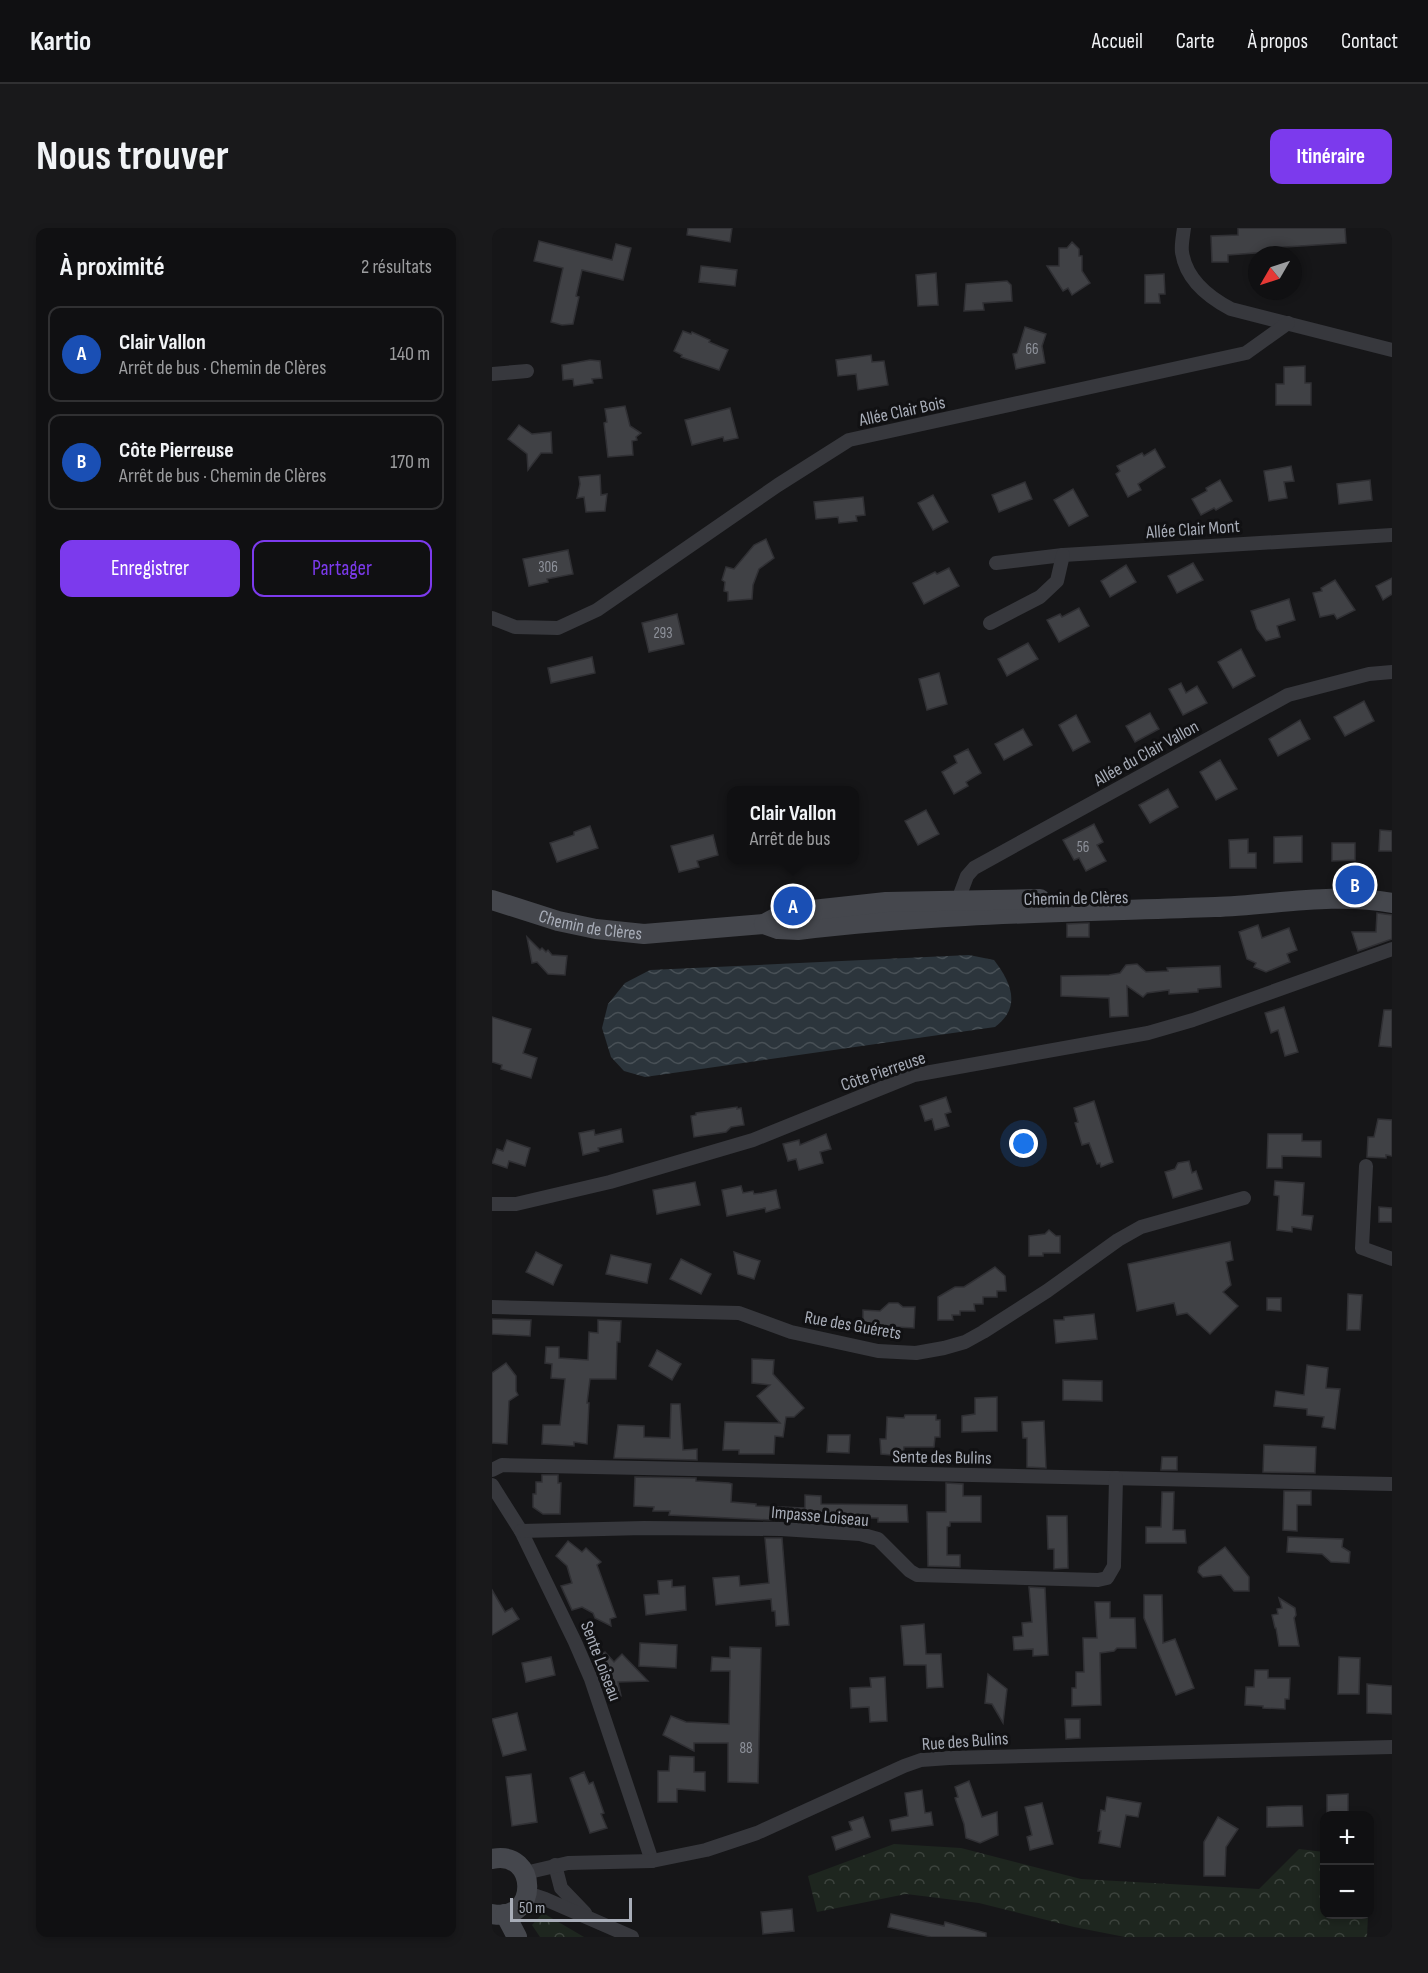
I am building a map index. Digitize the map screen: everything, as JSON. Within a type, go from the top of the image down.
[{"type":"street","points":[[1184,228],[1182,252],[1190,274],[1200,288],[1215,300],[1231,309],[1392,350]]},
{"type":"street","name":"Allée Clair Bois","points":[[492,618],[515,627],[558,628],[597,610],[778,485],[849,440],[1246,353],[1288,323]]},
{"type":"street","points":[[492,374],[527,371]]},
{"type":"street","name":"Allée Clair Mont","points":[[996,563],[1063,555],[1392,535]]},
{"type":"street","points":[[990,623],[1040,597],[1057,581],[1063,555]]},
{"type":"street","name":"Allée du Clair Vallon","points":[[955,908],[967,876],[974,868],[1288,695],[1369,674],[1392,672]]},
{"type":"street","name":"Chemin de Clères","points":[[955,908],[1352,888],[1392,894]]},
{"type":"street","name":"Chemin de Clères","points":[[492,900],[558,921],[596,929],[644,934],[764,924],[779,916],[794,912],[886,902],[955,908],[1218,907],[1352,898],[1392,903]]},
{"type":"street","name":"Côte Pierreuse","points":[[492,1204],[516,1204],[610,1182],[753,1140],[914,1075],[1148,1033],[1193,1020],[1392,949]]},
{"type":"street","points":[[1366,1166],[1362,1248],[1392,1259]]},
{"type":"street","name":"Rue des Guérets","points":[[492,1307],[739,1313],[791,1332],[878,1351],[916,1353],[965,1342],[983,1332],[1047,1291],[1118,1240],[1141,1227],[1244,1198]]},
{"type":"street","name":"Sente des Bulins","points":[[492,1470],[502,1466],[1392,1484]]},
{"type":"street","name":"Impasse Loiseau","points":[[521,1531],[644,1528],[781,1529],[860,1534],[878,1539],[910,1571],[917,1575],[1098,1580],[1107,1578],[1114,1566],[1116,1478]]},
{"type":"street","name":"Sente Loiseau","points":[[492,1485],[521,1531],[557,1601],[591,1679],[652,1861]]},
{"type":"street","name":"Rue des Bulins","points":[[525,1873],[568,1863],[652,1861],[706,1850],[757,1833],[921,1760],[1392,1747]]},
{"type":"street","points":[[492,1859],[510,1860],[525,1873],[528,1883],[527,1893],[517,1909],[498,1914],[517,1937]]},
{"type":"street","points":[[555,1865],[561,1888],[591,1919]]},
{"type":"street","points":[[527,1893],[632,1937]]},
{"type":"green space","points":[[894,1844],[961,1848],[1081,1879],[1259,1889],[1299,1849],[1320,1852],[1320,1919],[1368,1919],[1367,1937],[1125,1937],[1074,1927],[979,1903],[906,1894],[817,1912],[808,1876]]},
{"type":"green space","points":[[543,1913],[584,1937],[540,1937],[532,1925]]},
{"type":"water","points":[[969,955],[994,960],[1009,986],[1011,1003],[1009,1011],[995,1027],[645,1077],[624,1071],[611,1057],[602,1028],[608,1004],[625,983],[650,970]]},
{"type":"building","points":[[688,228],[732,228],[730,242],[687,235]]},
{"type":"building","points":[[1238,228],[1345,228],[1346,243],[1248,246],[1248,254],[1228,255],[1228,262],[1212,262],[1211,236],[1238,235]]},
{"type":"building","points":[[539,241],[612,260],[616,244],[631,248],[623,280],[582,270],[573,324],[562,325],[551,322],[563,268],[534,261]]},
{"type":"building","points":[[1072,242],[1079,249],[1079,256],[1082,256],[1082,271],[1090,283],[1072,295],[1068,288],[1063,291],[1047,266],[1059,266],[1059,248],[1067,248]]},
{"type":"building","points":[[701,266],[737,270],[735,286],[699,282]]},
{"type":"building","points":[[936,273],[938,305],[918,306],[916,275]]},
{"type":"building","points":[[1164,274],[1165,294],[1159,294],[1160,303],[1145,303],[1145,275]]},
{"type":"building","points":[[1007,281],[1011,285],[1012,301],[983,303],[984,310],[964,311],[966,284]]},
{"type":"building","points":[[1025,327],[1046,334],[1042,346],[1045,363],[1016,369],[1013,354],[1017,353]]},
{"type":"building","points":[[683,331],[691,334],[692,332],[728,350],[719,370],[681,357],[682,355],[674,351]]},
{"type":"building","points":[[871,355],[872,362],[884,361],[888,385],[858,390],[856,374],[838,376],[836,360]]},
{"type":"building","points":[[590,360],[600,361],[602,378],[592,379],[593,383],[574,386],[573,379],[563,380],[562,365]]},
{"type":"building","points":[[1305,366],[1305,383],[1311,383],[1311,405],[1276,405],[1276,384],[1284,384],[1284,367]]},
{"type":"building","points":[[625,406],[630,426],[641,433],[636,437],[637,440],[632,441],[633,455],[608,457],[604,423],[607,422],[605,409]]},
{"type":"building","points":[[730,408],[738,438],[724,441],[723,437],[692,445],[685,420]]},
{"type":"building","points":[[519,425],[532,434],[551,432],[552,453],[541,453],[528,470],[527,454],[508,439]]},
{"type":"building","points":[[1155,449],[1165,467],[1138,484],[1141,490],[1128,497],[1116,474],[1120,471],[1117,466],[1142,453],[1144,456]]},
{"type":"building","points":[[1291,466],[1294,481],[1284,482],[1287,498],[1269,501],[1264,471]]},
{"type":"building","points":[[600,475],[601,495],[607,494],[605,511],[586,512],[584,497],[577,498],[579,477]]},
{"type":"building","points":[[1220,480],[1232,501],[1201,515],[1192,499],[1207,491],[1206,488]]},
{"type":"building","points":[[1370,480],[1372,500],[1339,504],[1337,484]]},
{"type":"building","points":[[1025,482],[1032,499],[999,512],[992,495]]},
{"type":"building","points":[[1073,489],[1088,516],[1069,526],[1054,500]]},
{"type":"building","points":[[933,495],[948,522],[933,530],[918,503]]},
{"type":"building","points":[[863,497],[865,515],[856,516],[857,521],[839,523],[838,517],[816,519],[814,502]]},
{"type":"building","points":[[766,539],[774,558],[759,569],[753,585],[752,599],[728,601],[728,592],[724,591],[725,582],[722,580],[726,567],[734,569],[754,545]]},
{"type":"building","points":[[568,550],[573,574],[547,579],[548,582],[529,586],[523,559]]},
{"type":"building","points":[[1193,563],[1203,580],[1177,593],[1168,576]]},
{"type":"building","points":[[1126,565],[1136,582],[1110,597],[1101,581]]},
{"type":"building","points":[[949,568],[959,586],[924,604],[913,583]]},
{"type":"building","points":[[1392,578],[1392,594],[1383,600],[1376,586]]},
{"type":"building","points":[[1335,580],[1355,610],[1337,619],[1334,614],[1320,617],[1313,593],[1322,591],[1321,588]]},
{"type":"building","points":[[1289,599],[1295,620],[1277,626],[1280,637],[1266,641],[1257,629],[1251,611]]},
{"type":"building","points":[[1079,608],[1089,626],[1059,642],[1047,620],[1060,614],[1062,617]]},
{"type":"building","points":[[677,614],[684,644],[649,652],[642,623]]},
{"type":"building","points":[[1028,643],[1038,659],[1007,676],[998,659]]},
{"type":"building","points":[[1241,649],[1255,676],[1233,688],[1218,662]]},
{"type":"building","points":[[592,657],[595,673],[551,683],[548,668]]},
{"type":"building","points":[[939,673],[947,704],[927,710],[919,679]]},
{"type":"building","points":[[1181,683],[1186,693],[1197,686],[1207,703],[1183,715],[1169,689]]},
{"type":"building","points":[[1364,701],[1374,721],[1345,736],[1334,717]]},
{"type":"building","points":[[1150,713],[1159,729],[1135,742],[1126,726]]},
{"type":"building","points":[[1076,715],[1090,742],[1073,751],[1059,725]]},
{"type":"building","points":[[1300,720],[1310,739],[1278,756],[1269,739]]},
{"type":"building","points":[[1023,729],[1032,745],[1004,760],[995,744]]},
{"type":"building","points":[[968,749],[981,773],[966,782],[968,786],[954,794],[942,772],[957,763],[954,756]]},
{"type":"building","points":[[1220,760],[1237,789],[1216,800],[1200,772]]},
{"type":"building","points":[[1168,789],[1178,807],[1150,823],[1139,805]]},
{"type":"building","points":[[926,810],[939,834],[918,845],[905,821]]},
{"type":"building","points":[[1094,824],[1103,842],[1097,845],[1106,861],[1086,871],[1079,858],[1074,860],[1063,840]]},
{"type":"building","points":[[590,826],[598,848],[557,862],[550,843],[574,835],[574,832]]},
{"type":"building","points":[[1380,830],[1392,831],[1392,851],[1379,851]]},
{"type":"building","points":[[713,835],[718,855],[697,861],[699,867],[679,872],[671,846]]},
{"type":"building","points":[[1302,836],[1302,862],[1274,863],[1274,837]]},
{"type":"building","points":[[1248,839],[1248,853],[1256,853],[1256,868],[1230,868],[1229,840]]},
{"type":"building","points":[[1332,843],[1355,843],[1355,860],[1332,861]]},
{"type":"building","points":[[1377,913],[1392,915],[1392,939],[1358,951],[1352,932],[1376,932]]},
{"type":"building","points":[[1089,923],[1089,937],[1067,937],[1067,924]]},
{"type":"building","points":[[1258,925],[1262,938],[1289,928],[1297,950],[1287,954],[1290,962],[1266,972],[1254,967],[1256,963],[1247,959],[1239,932]]},
{"type":"building","points":[[527,937],[540,950],[542,948],[546,952],[548,950],[552,955],[567,956],[565,975],[548,974],[537,962],[532,963]]},
{"type":"building","points":[[1137,964],[1146,972],[1168,971],[1167,968],[1220,966],[1221,987],[1198,989],[1198,992],[1169,994],[1169,990],[1147,993],[1143,997],[1127,986],[1128,1016],[1110,1017],[1109,998],[1061,996],[1061,976],[1109,975],[1120,973],[1126,965]]},
{"type":"building","points":[[1284,1007],[1298,1052],[1285,1056],[1278,1030],[1271,1033],[1265,1013]]},
{"type":"building","points":[[1384,1010],[1392,1010],[1392,1047],[1379,1046]]},
{"type":"building","points":[[492,1017],[531,1029],[523,1053],[537,1058],[531,1078],[501,1069],[502,1065],[492,1062]]},
{"type":"building","points":[[946,1097],[951,1112],[945,1114],[949,1126],[935,1130],[932,1119],[925,1121],[920,1106]]},
{"type":"building","points":[[1094,1101],[1113,1162],[1101,1167],[1100,1163],[1097,1164],[1089,1143],[1082,1145],[1075,1123],[1078,1122],[1074,1108]]},
{"type":"building","points":[[737,1107],[737,1109],[741,1108],[744,1125],[731,1127],[726,1132],[694,1137],[691,1116],[696,1113]]},
{"type":"building","points":[[1378,1119],[1392,1120],[1392,1156],[1386,1155],[1386,1158],[1367,1157],[1368,1137],[1374,1137]]},
{"type":"building","points":[[621,1129],[623,1142],[598,1148],[599,1151],[583,1155],[579,1133],[594,1130],[595,1135]]},
{"type":"building","points":[[826,1134],[831,1149],[820,1152],[823,1163],[799,1170],[796,1159],[788,1161],[783,1144],[799,1140],[800,1145]]},
{"type":"building","points":[[1268,1134],[1302,1134],[1302,1141],[1321,1141],[1321,1157],[1282,1156],[1282,1168],[1267,1168]]},
{"type":"building","points":[[507,1140],[530,1148],[525,1166],[509,1161],[507,1168],[492,1163],[497,1149],[503,1151]]},
{"type":"building","points":[[1189,1161],[1192,1173],[1196,1171],[1202,1189],[1173,1198],[1165,1172],[1175,1169],[1178,1163]]},
{"type":"building","points":[[1275,1181],[1304,1183],[1302,1215],[1313,1216],[1311,1230],[1292,1227],[1292,1232],[1277,1230],[1279,1196],[1274,1195]]},
{"type":"building","points":[[695,1182],[700,1205],[657,1214],[653,1190]]},
{"type":"building","points":[[741,1186],[743,1193],[753,1191],[754,1194],[776,1190],[780,1208],[766,1212],[765,1208],[727,1216],[722,1190]]},
{"type":"building","points":[[1379,1207],[1392,1208],[1392,1222],[1379,1222]]},
{"type":"building","points":[[1049,1230],[1056,1236],[1060,1236],[1060,1253],[1029,1256],[1029,1236],[1045,1234]]},
{"type":"building","points":[[1230,1242],[1233,1260],[1226,1262],[1231,1285],[1223,1292],[1238,1306],[1210,1334],[1187,1313],[1177,1315],[1174,1303],[1137,1311],[1128,1264]]},
{"type":"building","points":[[536,1252],[562,1265],[553,1285],[526,1272]]},
{"type":"building","points":[[734,1252],[760,1261],[754,1279],[738,1274]]},
{"type":"building","points":[[611,1255],[651,1264],[647,1283],[606,1274]]},
{"type":"building","points":[[681,1259],[711,1274],[701,1294],[670,1279]]},
{"type":"building","points":[[995,1267],[1005,1276],[1006,1291],[997,1291],[997,1297],[983,1297],[983,1304],[974,1304],[975,1311],[960,1311],[960,1315],[952,1315],[953,1320],[938,1320],[938,1297],[955,1287],[964,1287]]},
{"type":"building","points":[[1348,1294],[1362,1295],[1360,1330],[1347,1330]]},
{"type":"building","points":[[1267,1298],[1281,1298],[1281,1311],[1267,1310]]},
{"type":"building","points":[[889,1303],[898,1303],[903,1307],[915,1307],[914,1328],[863,1325],[863,1310],[880,1311]]},
{"type":"building","points":[[1094,1314],[1097,1339],[1056,1343],[1054,1320]]},
{"type":"building","points":[[492,1319],[531,1320],[530,1336],[492,1334]]},
{"type":"building","points":[[598,1320],[621,1321],[620,1342],[617,1342],[616,1379],[590,1379],[587,1403],[589,1403],[587,1444],[574,1442],[574,1446],[542,1444],[543,1425],[560,1425],[565,1379],[551,1378],[552,1364],[545,1363],[546,1347],[559,1347],[559,1358],[588,1360],[589,1332],[598,1333]]},
{"type":"building","points":[[657,1350],[681,1364],[672,1380],[649,1366]]},
{"type":"building","points":[[752,1359],[774,1360],[773,1374],[804,1408],[794,1417],[786,1417],[783,1437],[775,1436],[774,1454],[739,1454],[739,1450],[723,1450],[725,1422],[780,1423],[757,1396],[770,1385],[752,1383]]},
{"type":"building","points":[[506,1363],[516,1376],[518,1395],[509,1401],[507,1444],[492,1443],[492,1373]]},
{"type":"building","points":[[1307,1365],[1328,1368],[1326,1388],[1340,1389],[1335,1429],[1322,1427],[1324,1417],[1307,1415],[1307,1409],[1274,1406],[1276,1391],[1304,1395]]},
{"type":"building","points":[[1063,1380],[1102,1381],[1102,1401],[1063,1400]]},
{"type":"building","points":[[997,1397],[997,1431],[962,1432],[962,1416],[975,1414],[975,1398]]},
{"type":"building","points":[[671,1404],[680,1404],[683,1450],[697,1449],[697,1460],[614,1458],[618,1425],[644,1426],[644,1437],[670,1438]]},
{"type":"building","points":[[905,1415],[936,1415],[936,1420],[940,1420],[940,1437],[935,1437],[934,1447],[904,1447],[903,1456],[881,1454],[880,1439],[886,1439],[887,1417],[904,1418]]},
{"type":"building","points":[[1044,1421],[1046,1468],[1027,1467],[1027,1438],[1023,1438],[1022,1422]]},
{"type":"building","points":[[828,1435],[850,1435],[849,1453],[827,1452]]},
{"type":"building","points":[[1264,1445],[1316,1447],[1315,1473],[1263,1472]]},
{"type":"building","points":[[1162,1457],[1177,1457],[1177,1470],[1161,1470]]},
{"type":"building","points":[[542,1475],[558,1475],[558,1483],[561,1483],[560,1514],[543,1514],[533,1507],[536,1482],[542,1482]]},
{"type":"building","points":[[635,1477],[696,1478],[696,1481],[729,1483],[732,1484],[731,1502],[756,1504],[756,1506],[805,1508],[805,1495],[821,1496],[821,1504],[907,1505],[908,1522],[878,1522],[878,1518],[821,1517],[821,1522],[812,1522],[669,1515],[670,1511],[653,1511],[654,1507],[634,1506]]},
{"type":"building","points":[[946,1483],[963,1484],[963,1496],[981,1496],[981,1522],[950,1522],[950,1526],[947,1527],[947,1555],[960,1555],[960,1567],[928,1566],[927,1512],[946,1512]]},
{"type":"building","points":[[1284,1491],[1311,1491],[1311,1505],[1297,1505],[1297,1531],[1283,1530]]},
{"type":"building","points":[[1162,1492],[1174,1492],[1173,1530],[1185,1530],[1186,1543],[1146,1543],[1146,1527],[1161,1527]]},
{"type":"building","points":[[1047,1516],[1067,1516],[1068,1568],[1054,1569],[1054,1549],[1048,1549]]},
{"type":"building","points":[[1288,1537],[1343,1539],[1342,1547],[1350,1552],[1349,1563],[1331,1562],[1322,1554],[1287,1552]]},
{"type":"building","points":[[765,1538],[782,1538],[789,1625],[776,1626],[771,1599],[716,1605],[713,1578],[739,1576],[740,1586],[769,1583]]},
{"type":"building","points":[[568,1541],[582,1552],[586,1548],[601,1562],[597,1565],[616,1617],[610,1619],[611,1626],[595,1618],[593,1613],[582,1607],[572,1610],[561,1586],[572,1583],[567,1566],[556,1556]]},
{"type":"building","points":[[1225,1547],[1249,1577],[1249,1591],[1234,1591],[1221,1575],[1203,1577],[1198,1572],[1199,1567]]},
{"type":"building","points":[[672,1580],[672,1587],[685,1586],[686,1610],[646,1615],[644,1595],[659,1594],[658,1581]]},
{"type":"building","points":[[1029,1587],[1045,1588],[1048,1655],[1033,1656],[1033,1649],[1014,1650],[1013,1637],[1023,1636],[1022,1623],[1032,1622]]},
{"type":"building","points":[[492,1590],[505,1612],[512,1608],[519,1619],[492,1635]]},
{"type":"building","points":[[1144,1595],[1162,1595],[1163,1643],[1175,1639],[1194,1688],[1176,1695],[1144,1618]]},
{"type":"building","points":[[1279,1598],[1295,1608],[1294,1618],[1299,1646],[1279,1646],[1272,1615],[1278,1614],[1277,1609],[1282,1608]]},
{"type":"building","points":[[1095,1602],[1110,1602],[1110,1618],[1135,1618],[1136,1648],[1117,1648],[1114,1651],[1100,1653],[1101,1705],[1072,1706],[1072,1688],[1076,1688],[1076,1672],[1084,1672],[1083,1638],[1097,1638]]},
{"type":"building","points":[[924,1624],[926,1654],[941,1654],[943,1687],[927,1688],[926,1665],[904,1665],[901,1626]]},
{"type":"building","points":[[640,1643],[677,1645],[676,1668],[639,1666]]},
{"type":"building","points":[[730,1647],[761,1648],[758,1783],[728,1782],[728,1743],[694,1743],[694,1751],[663,1735],[671,1716],[686,1722],[729,1724],[730,1671],[711,1671],[712,1657],[730,1658]]},
{"type":"building","points":[[605,1652],[614,1662],[622,1654],[648,1681],[618,1682],[621,1696],[608,1700],[592,1656]]},
{"type":"building","points":[[551,1657],[555,1675],[526,1682],[522,1663]]},
{"type":"building","points":[[1339,1657],[1360,1658],[1359,1694],[1338,1694]]},
{"type":"building","points":[[1255,1670],[1268,1670],[1268,1678],[1290,1678],[1289,1699],[1285,1699],[1285,1709],[1245,1705],[1246,1687],[1254,1687]]},
{"type":"building","points":[[988,1674],[1007,1689],[1003,1723],[992,1704],[985,1703]]},
{"type":"building","points":[[885,1677],[887,1721],[870,1722],[869,1707],[851,1708],[850,1688],[871,1687],[870,1678]]},
{"type":"building","points":[[1367,1684],[1392,1686],[1392,1714],[1367,1713]]},
{"type":"building","points":[[517,1713],[526,1750],[503,1756],[492,1719]]},
{"type":"building","points":[[1065,1719],[1080,1719],[1080,1738],[1066,1739]]},
{"type":"building","points":[[670,1756],[694,1757],[694,1772],[705,1772],[705,1791],[677,1789],[677,1802],[658,1802],[658,1771],[669,1771]]},
{"type":"building","points":[[584,1772],[589,1784],[593,1782],[607,1828],[590,1833],[570,1778]]},
{"type":"building","points":[[531,1774],[537,1822],[512,1826],[506,1777]]},
{"type":"building","points":[[969,1781],[982,1817],[997,1812],[998,1835],[980,1843],[966,1838],[955,1798],[958,1797],[955,1787]]},
{"type":"building","points":[[922,1790],[925,1813],[931,1812],[933,1825],[892,1831],[890,1820],[908,1816],[905,1793]]},
{"type":"building","points":[[1348,1794],[1348,1811],[1327,1811],[1327,1795]]},
{"type":"building","points":[[1107,1797],[1141,1803],[1138,1817],[1126,1815],[1120,1847],[1099,1843],[1101,1810],[1105,1811]]},
{"type":"building","points":[[1042,1803],[1053,1844],[1030,1850],[1027,1837],[1032,1835],[1025,1807]]},
{"type":"building","points":[[1302,1806],[1303,1826],[1267,1827],[1267,1807]]},
{"type":"building","points":[[863,1817],[870,1837],[836,1850],[832,1837],[852,1830],[849,1822]]},
{"type":"building","points":[[1218,1817],[1238,1829],[1226,1847],[1225,1876],[1204,1876],[1204,1842]]},
{"type":"building","points":[[792,1909],[794,1931],[763,1934],[761,1912]]},
{"type":"building","points":[[891,1914],[944,1926],[945,1922],[986,1933],[986,1937],[931,1937],[888,1927]]},
{"type":"place","name":"Côte Pierreuse","points":[[1355,885]]},
{"type":"place","name":"Clair Vallon","points":[[793,906]]}]
